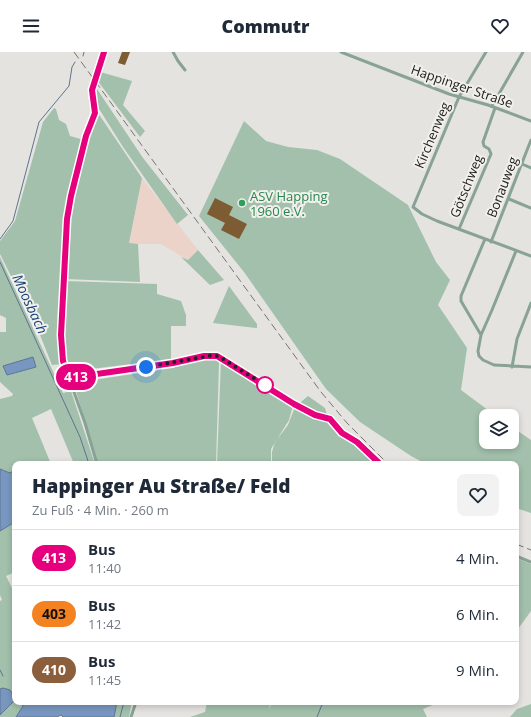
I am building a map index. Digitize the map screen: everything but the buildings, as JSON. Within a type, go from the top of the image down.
[{"type":"street","points":[[96,461],[63,361],[61,335],[67,219],[71,196],[86,136],[95,113],[92,90],[104,52]]},
{"type":"street","points":[[173,52],[178,62],[185,70]]},
{"type":"street","name":"Happinger Straße","points":[[341,52],[459,97],[493,107],[531,121]]},
{"type":"street","name":"Kirchenweg","points":[[460,229],[422,214],[413,207],[459,97],[486,52]]},
{"type":"street","points":[[493,107],[523,52]]},
{"type":"street","name":"Götschweg","points":[[460,229],[491,154],[484,146],[483,142],[493,107]]},
{"type":"street","name":"Bonauweg","points":[[491,242],[531,140]]},
{"type":"street","points":[[522,164],[531,168]]},
{"type":"street","points":[[509,199],[531,208]]},
{"type":"street","points":[[460,229],[485,240],[531,256]]},
{"type":"street","points":[[481,335],[461,301],[461,296],[485,240]]},
{"type":"street","points":[[516,251],[481,335],[478,351],[479,356],[483,360],[494,365],[531,367]]},
{"type":"street","points":[[512,367],[517,339],[531,303]]},
{"type":"street","points":[[69,378],[173,363],[204,356],[217,356],[294,404],[315,415],[330,419],[342,433],[357,442],[377,461]]},
{"type":"street","points":[[519,557],[531,562]]},
{"type":"street","points":[[131,717],[135,705]]},
{"type":"shaded area","points":[[142,178],[198,250],[188,260],[161,244],[129,244]]},
{"type":"green space","points":[[100,72],[132,81],[123,105],[145,131],[140,137],[97,80]]},
{"type":"green space","points":[[95,86],[143,158],[188,215],[177,224],[123,147],[96,104],[94,91]]},
{"type":"green space","points":[[54,108],[56,109],[59,120],[66,124],[70,136],[84,140],[67,213],[60,344],[62,364],[52,365],[38,330],[0,254],[0,241],[15,221],[43,122]]},
{"type":"green space","points":[[98,113],[142,178],[129,243],[138,244],[140,282],[65,279],[67,233],[73,192],[87,139],[96,114]]},
{"type":"green space","points":[[244,121],[266,141],[288,147],[317,150],[340,159],[408,205],[436,262],[450,280],[438,305],[467,348],[461,390],[487,409],[479,409],[479,449],[519,449],[519,432],[531,440],[531,513],[519,509],[519,461],[420,461],[360,422],[326,389],[244,272],[199,216]]},
{"type":"green space","points":[[198,250],[224,280],[210,285],[181,257],[188,260]]},
{"type":"green space","points":[[0,257],[63,393],[71,391],[94,461],[73,461],[51,409],[32,418],[50,461],[12,461],[12,472],[10,473],[0,469],[0,399],[12,396],[13,394],[0,382],[0,332],[6,332],[6,318],[0,315]],"holes":[[[33,357],[36,367],[7,375],[3,367]]]},
{"type":"green space","points":[[65,281],[157,284],[157,294],[181,301],[186,315],[186,326],[171,326],[171,359],[75,371],[75,375],[69,369],[65,360],[63,347],[62,317]]},
{"type":"green space","points":[[229,286],[257,324],[257,328],[213,323]]},
{"type":"green space","points":[[214,357],[218,359],[216,461],[97,461],[73,381],[79,379],[80,382],[173,368],[183,363]]},
{"type":"green space","points":[[221,360],[293,405],[289,420],[271,449],[271,461],[217,461]]},
{"type":"green space","points":[[308,396],[325,408],[330,425],[375,461],[272,461],[272,452],[275,442],[288,425],[295,407]]},
{"type":"green space","points":[[12,524],[12,573],[6,576],[12,588],[12,699],[3,688],[0,689],[0,601],[2,600],[0,595],[0,531]]},
{"type":"green space","points":[[519,559],[531,564],[531,611],[519,628]]},
{"type":"green space","points":[[12,703],[12,705],[23,705],[16,717],[0,717],[0,715]]},
{"type":"green space","points":[[531,704],[531,717],[510,717],[517,709]]},
{"type":"green space","points":[[116,705],[131,705],[129,717],[114,717]]},
{"type":"green space","points":[[206,705],[270,705],[269,710],[271,705],[433,705],[423,709],[427,717],[190,717],[205,712]]},
{"type":"water","points":[[33,357],[36,367],[7,375],[3,366]]},
{"type":"water","points":[[0,469],[10,473],[12,472],[12,524],[0,531]]},
{"type":"water","points":[[3,688],[10,690],[12,693],[12,703],[0,715],[0,689]]},
{"type":"water","points":[[116,705],[114,717],[63,717],[61,715],[57,717],[16,717],[23,706]]},
{"type":"waterway","points":[[83,56],[84,52]]},
{"type":"waterway","points":[[0,239],[13,221],[39,122],[69,86],[72,67],[75,62]]},
{"type":"waterway","name":"Moosbach","points":[[0,262],[80,437],[88,461]]},
{"type":"waterway","points":[[0,670],[3,676]]},
{"type":"waterway","name":"Moosbach","points":[[120,717],[123,705]]},
{"type":"waterway","points":[[317,717],[322,705]]},
{"type":"railway","points":[[74,52],[321,392],[347,423],[385,461]]},
{"type":"railway","points":[[519,545],[531,550]]},
{"type":"bus line","name":"413","points":[[104,52],[92,90],[95,113],[86,136],[71,196],[67,219],[61,335],[63,361],[69,378],[173,363],[204,356],[217,356],[294,404],[319,417],[330,419],[342,433],[357,442],[376,461]]},
{"type":"place","name":"ASV Happing 1960 e.V.","points":[[242,203]]},
{"type":"route","points":[[146,367],[214,355],[220,357],[265,385]]}]
